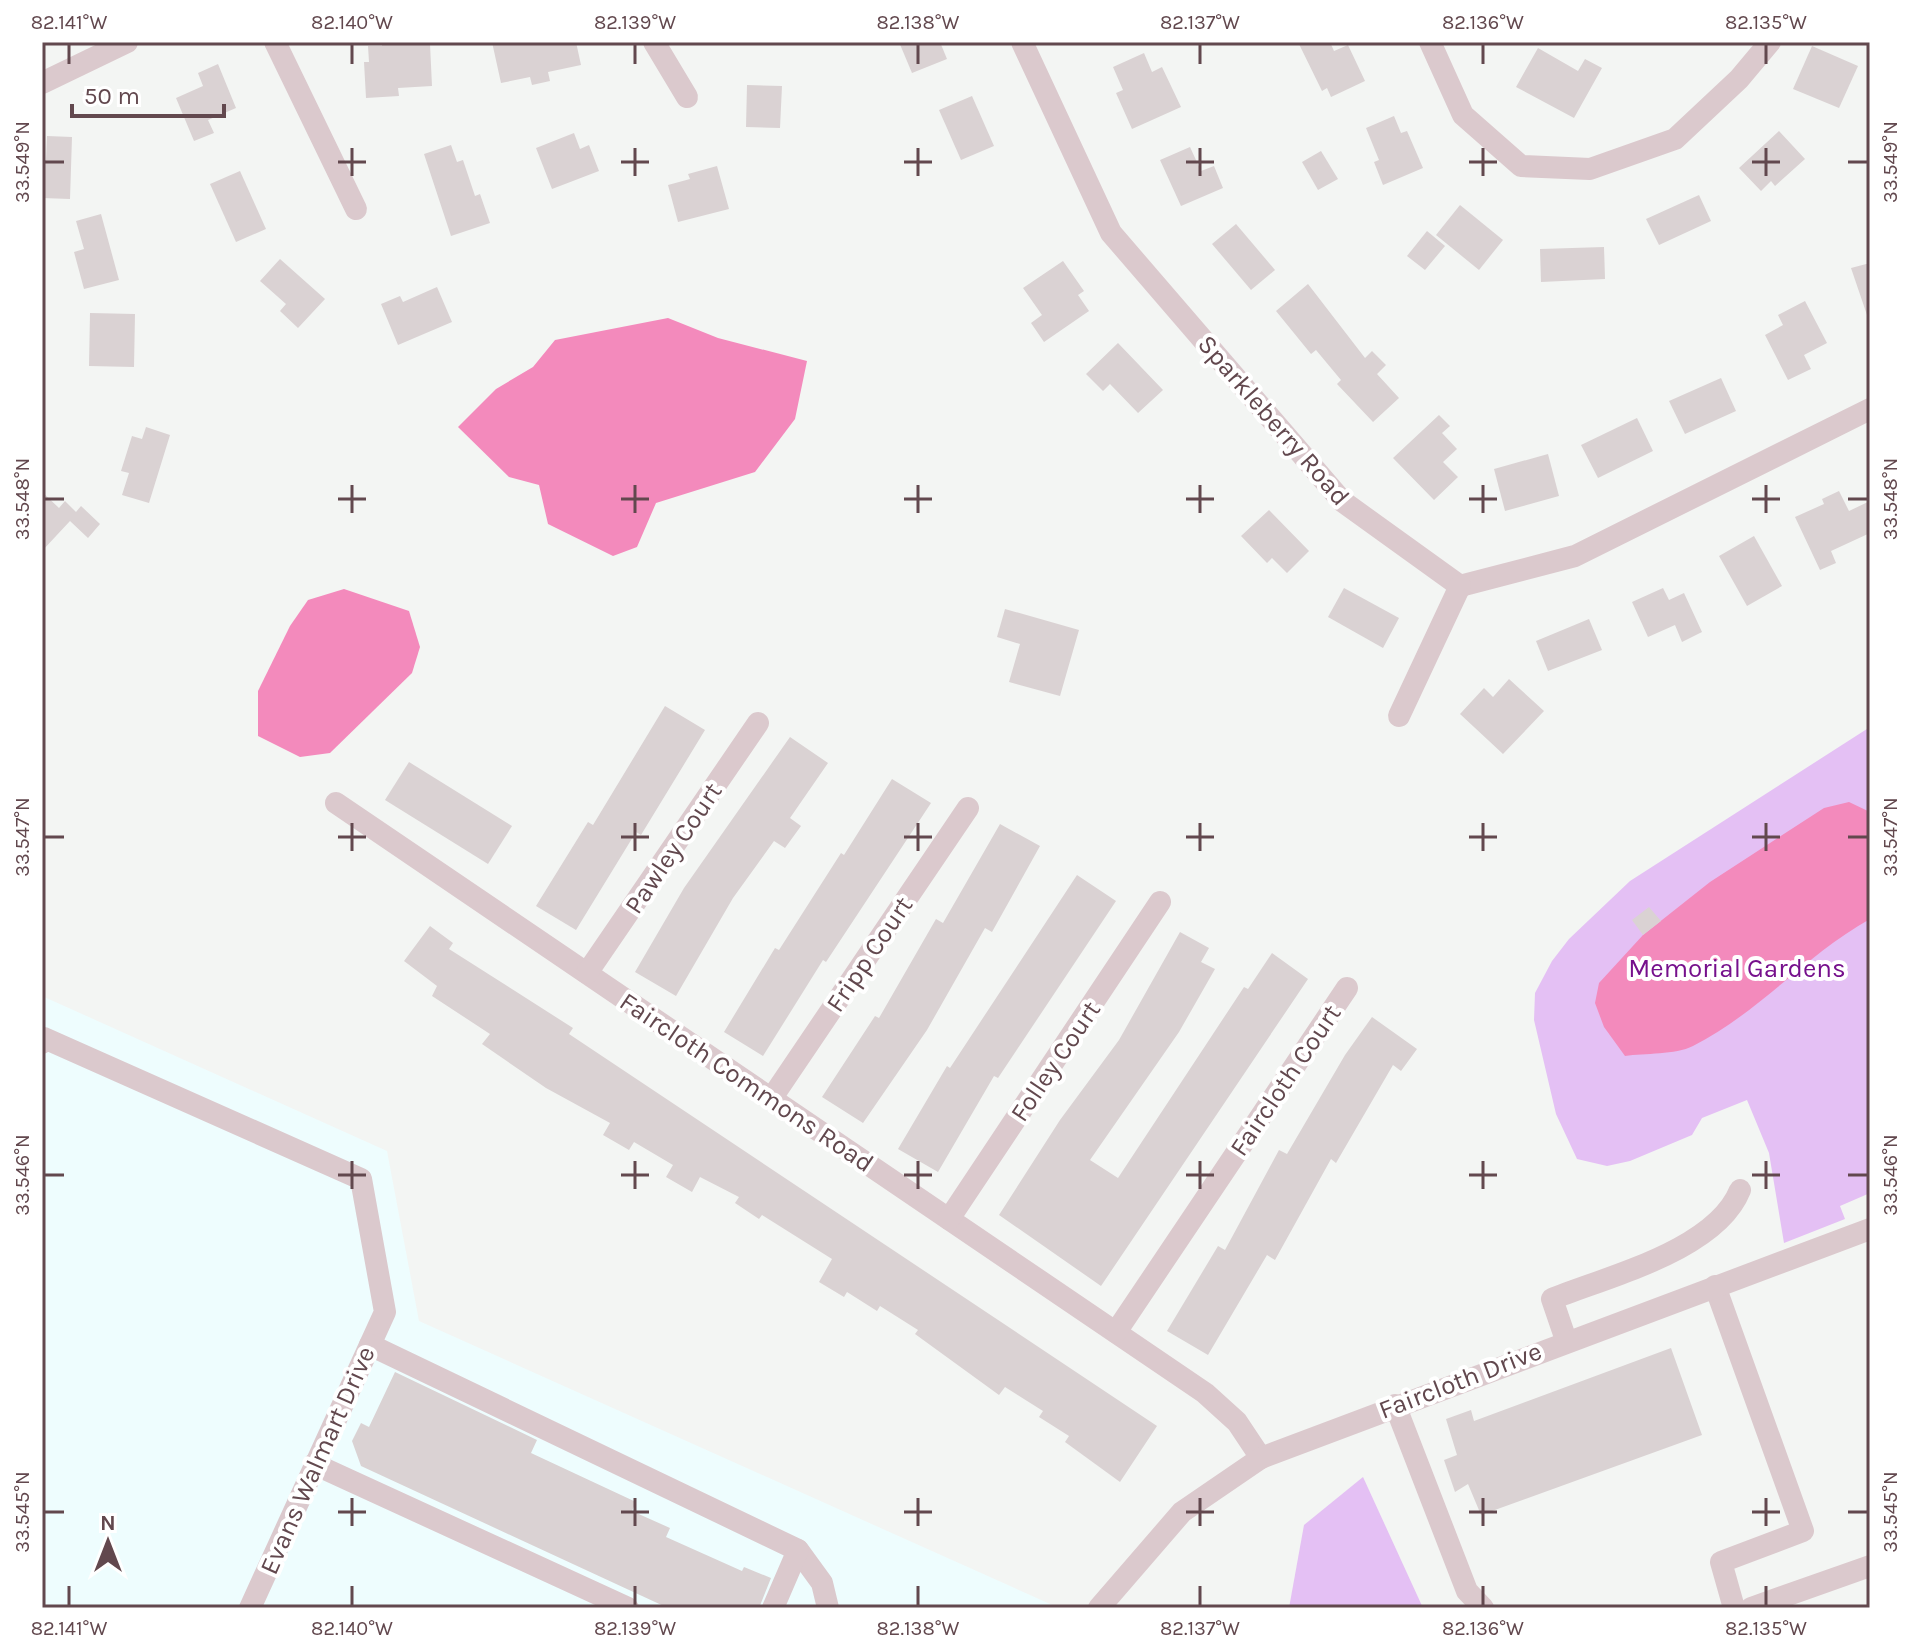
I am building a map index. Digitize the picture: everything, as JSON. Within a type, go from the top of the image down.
[{"type":"street","points":[[42,83],[127,42]]},
{"type":"street","points":[[275,42],[356,209]]},
{"type":"street","points":[[654,42],[687,97]]},
{"type":"street","name":"Sparkleberry Road","points":[[1022,42],[1111,233],[1342,501],[1460,586]]},
{"type":"street","points":[[1430,42],[1463,115],[1521,166],[1590,169],[1675,139],[1739,79],[1770,42]]},
{"type":"street","points":[[1399,716],[1460,586],[1575,556],[1870,409]]},
{"type":"street","name":"Pawley Court","points":[[587,973],[758,723]]},
{"type":"street","name":"Faircloth Commons Road","points":[[336,803],[1116,1332],[1226,1410],[1261,1458]]},
{"type":"street","name":"Fripp Court","points":[[771,1099],[968,808]]},
{"type":"street","name":"Folley Court","points":[[949,1219],[1160,902]]},
{"type":"street","name":"Faircloth Court","points":[[1116,1332],[1347,988]]},
{"type":"street","name":"Evans Walmart Drive","points":[[43,1039],[361,1179],[385,1312],[250,1608]]},
{"type":"street","points":[[1566,1340],[1552,1299],[1682,1249],[1733,1208],[1740,1190]]},
{"type":"street","name":"Faircloth Drive","points":[[1099,1608],[1182,1512],[1261,1458],[1566,1340],[1870,1229]]},
{"type":"street","points":[[1715,1286],[1803,1531],[1721,1562],[1734,1608]]},
{"type":"street","points":[[370,1345],[798,1550],[822,1583],[828,1608]]},
{"type":"street","points":[[1395,1405],[1467,1591],[1483,1608]]},
{"type":"street","points":[[314,1464],[628,1608]]},
{"type":"street","points":[[773,1608],[798,1550]]},
{"type":"street","points":[[1751,1608],[1870,1566]]},
{"type":"shaded area","points":[[668,318],[718,338],[807,361],[795,419],[755,472],[656,503],[637,547],[613,556],[548,524],[539,485],[509,477],[458,427],[496,389],[533,367],[555,340]]},
{"type":"shaded area","points":[[344,589],[409,611],[420,647],[412,673],[330,753],[300,757],[258,736],[258,691],[290,626],[308,600]]},
{"type":"shaded area","points":[[1849,802],[1870,812],[1870,919],[1825,949],[1739,1018],[1693,1046],[1669,1052],[1625,1056],[1604,1027],[1595,1003],[1599,983],[1643,935],[1710,882],[1824,808]]},
{"type":"shaded area","points":[[42,996],[387,1151],[419,1321],[1059,1608],[42,1608]]},
{"type":"green space","name":"Memorial Gardens","points":[[1870,727],[1870,1193],[1840,1206],[1845,1219],[1784,1243],[1769,1153],[1747,1100],[1702,1118],[1692,1135],[1630,1161],[1607,1166],[1577,1159],[1556,1114],[1534,1020],[1535,993],[1552,961],[1569,939],[1630,881]]},
{"type":"green space","points":[[1363,1477],[1423,1608],[1289,1608],[1304,1525]]},
{"type":"building","points":[[382,42],[430,44],[432,86],[398,88],[399,96],[366,98],[364,62],[369,62],[368,46],[382,46]]},
{"type":"building","points":[[492,42],[576,42],[581,65],[548,72],[550,81],[532,85],[530,77],[501,83]]},
{"type":"building","points":[[899,42],[940,42],[947,59],[912,73]]},
{"type":"building","points":[[1298,42],[1330,42],[1334,51],[1348,45],[1365,81],[1331,97],[1327,88],[1322,91]]},
{"type":"building","points":[[1812,46],[1858,66],[1839,108],[1793,89]]},
{"type":"building","points":[[1538,48],[1578,71],[1585,59],[1602,68],[1574,118],[1516,87]]},
{"type":"building","points":[[1144,53],[1152,72],[1162,67],[1181,107],[1132,129],[1116,93],[1123,90],[1113,67]]},
{"type":"building","points":[[218,64],[236,108],[208,120],[214,133],[194,141],[176,98],[203,86],[198,73]]},
{"type":"building","points":[[747,85],[782,86],[780,128],[746,127]]},
{"type":"building","points":[[972,96],[994,146],[961,160],[939,110]]},
{"type":"building","points":[[1394,116],[1401,133],[1407,131],[1423,168],[1383,185],[1374,162],[1379,160],[1366,128]]},
{"type":"building","points":[[1779,131],[1805,159],[1775,186],[1771,181],[1761,191],[1739,168]]},
{"type":"building","points":[[574,133],[580,149],[589,145],[599,171],[552,189],[536,148]]},
{"type":"building","points":[[47,136],[72,137],[70,199],[42,198],[42,160],[46,160]]},
{"type":"building","points":[[451,145],[457,162],[463,160],[475,196],[480,194],[490,223],[451,236],[424,154]]},
{"type":"building","points":[[1190,147],[1201,171],[1214,166],[1223,188],[1181,206],[1160,160]]},
{"type":"building","points":[[1321,151],[1338,179],[1318,190],[1302,162]]},
{"type":"building","points":[[717,166],[729,209],[678,222],[668,185],[690,179],[688,174]]},
{"type":"building","points":[[240,171],[266,229],[236,242],[210,184]]},
{"type":"building","points":[[1699,195],[1711,221],[1659,245],[1646,219]]},
{"type":"building","points":[[1460,205],[1503,240],[1479,270],[1436,235]]},
{"type":"building","points":[[101,214],[119,280],[84,289],[74,252],[84,249],[76,221]]},
{"type":"building","points":[[1236,224],[1275,270],[1251,290],[1212,244]]},
{"type":"building","points":[[1427,231],[1445,246],[1425,270],[1407,256]]},
{"type":"building","points":[[1604,247],[1605,279],[1541,282],[1540,249]]},
{"type":"building","points":[[280,259],[325,299],[298,328],[280,311],[286,304],[260,281]]},
{"type":"building","points":[[1063,261],[1084,291],[1078,295],[1089,311],[1044,342],[1031,323],[1042,315],[1023,288]]},
{"type":"building","points":[[1870,263],[1870,315],[1867,315],[1851,268]]},
{"type":"building","points":[[1308,284],[1365,358],[1372,351],[1386,365],[1377,374],[1399,398],[1373,422],[1337,384],[1341,380],[1316,350],[1311,354],[1276,311]]},
{"type":"building","points":[[437,287],[452,322],[398,345],[381,304],[400,296],[403,302]]},
{"type":"building","points":[[1805,301],[1827,343],[1804,355],[1811,369],[1788,380],[1765,335],[1783,325],[1778,315]]},
{"type":"building","points":[[90,313],[135,314],[134,367],[89,366]]},
{"type":"building","points":[[1118,343],[1163,390],[1138,413],[1110,384],[1103,391],[1086,374]]},
{"type":"building","points":[[1721,378],[1736,411],[1685,434],[1669,401]]},
{"type":"building","points":[[1439,415],[1450,426],[1442,433],[1457,449],[1443,462],[1458,477],[1434,500],[1393,458]]},
{"type":"building","points":[[1637,418],[1653,451],[1598,478],[1581,445]]},
{"type":"building","points":[[146,427],[170,435],[149,503],[122,495],[129,473],[121,471],[132,436],[142,439]]},
{"type":"building","points":[[1548,454],[1559,496],[1505,511],[1494,469]]},
{"type":"building","points":[[1839,491],[1849,511],[1870,501],[1870,533],[1831,551],[1836,563],[1820,570],[1795,517],[1824,504],[1822,499]]},
{"type":"building","points":[[42,492],[59,508],[65,501],[76,512],[81,506],[100,524],[88,538],[70,521],[42,551]]},
{"type":"building","points":[[1269,510],[1309,551],[1287,573],[1272,558],[1267,563],[1241,536]]},
{"type":"building","points":[[1754,536],[1782,586],[1747,606],[1719,556]]},
{"type":"building","points":[[1344,588],[1399,618],[1383,648],[1328,617]]},
{"type":"building","points":[[1663,588],[1669,600],[1684,593],[1702,632],[1682,642],[1675,625],[1648,637],[1632,602]]},
{"type":"building","points":[[1005,609],[1079,630],[1060,696],[1009,682],[1020,644],[997,637]]},
{"type":"building","points":[[1589,619],[1602,650],[1548,671],[1536,641]]},
{"type":"building","points":[[1509,679],[1544,711],[1503,754],[1460,714],[1484,688],[1493,697]]},
{"type":"building","points":[[665,706],[705,730],[641,835],[636,832],[576,930],[536,906],[588,822],[593,825]]},
{"type":"building","points":[[790,737],[828,763],[790,818],[801,826],[785,848],[774,841],[733,898],[676,996],[635,972],[684,888]]},
{"type":"building","points":[[409,762],[512,826],[488,864],[385,800]]},
{"type":"building","points":[[892,779],[931,803],[826,962],[823,960],[763,1056],[724,1032],[775,948],[779,950]]},
{"type":"building","points":[[1000,824],[1040,846],[992,932],[985,928],[927,1030],[863,1123],[822,1097],[875,1016],[879,1018],[936,919],[943,923]]},
{"type":"building","points":[[1077,875],[1116,901],[998,1078],[994,1076],[938,1172],[898,1149],[947,1066],[950,1068]]},
{"type":"building","points":[[1649,907],[1661,921],[1643,935],[1632,920]]},
{"type":"building","points":[[430,926],[453,943],[449,949],[573,1028],[569,1034],[1157,1426],[1120,1482],[1065,1442],[1069,1436],[1039,1417],[1043,1411],[1005,1387],[999,1395],[915,1334],[918,1330],[880,1306],[877,1311],[847,1292],[844,1297],[819,1282],[832,1259],[762,1215],[759,1219],[735,1203],[739,1197],[700,1177],[692,1192],[666,1177],[673,1165],[634,1142],[629,1150],[603,1135],[610,1123],[546,1088],[482,1044],[490,1034],[432,996],[437,986],[404,961]]},
{"type":"building","points":[[1180,932],[1209,948],[1201,962],[1215,969],[1179,1032],[1090,1160],[1118,1178],[1244,987],[1248,989],[1272,953],[1308,979],[1101,1286],[999,1215],[1060,1120],[1119,1040]]},
{"type":"building","points":[[1372,1017],[1417,1049],[1401,1071],[1393,1065],[1336,1163],[1331,1159],[1275,1260],[1267,1255],[1208,1355],[1167,1331],[1218,1246],[1225,1250],[1279,1150],[1287,1154],[1345,1055]]},
{"type":"building","points":[[1671,1348],[1702,1435],[1481,1515],[1468,1484],[1455,1492],[1444,1460],[1457,1455],[1446,1419],[1471,1410],[1474,1421]]},
{"type":"building","points":[[395,1372],[537,1440],[531,1453],[636,1502],[632,1511],[670,1528],[666,1537],[742,1571],[744,1567],[771,1578],[759,1608],[668,1608],[361,1466],[352,1441],[361,1423],[369,1427]]}]
